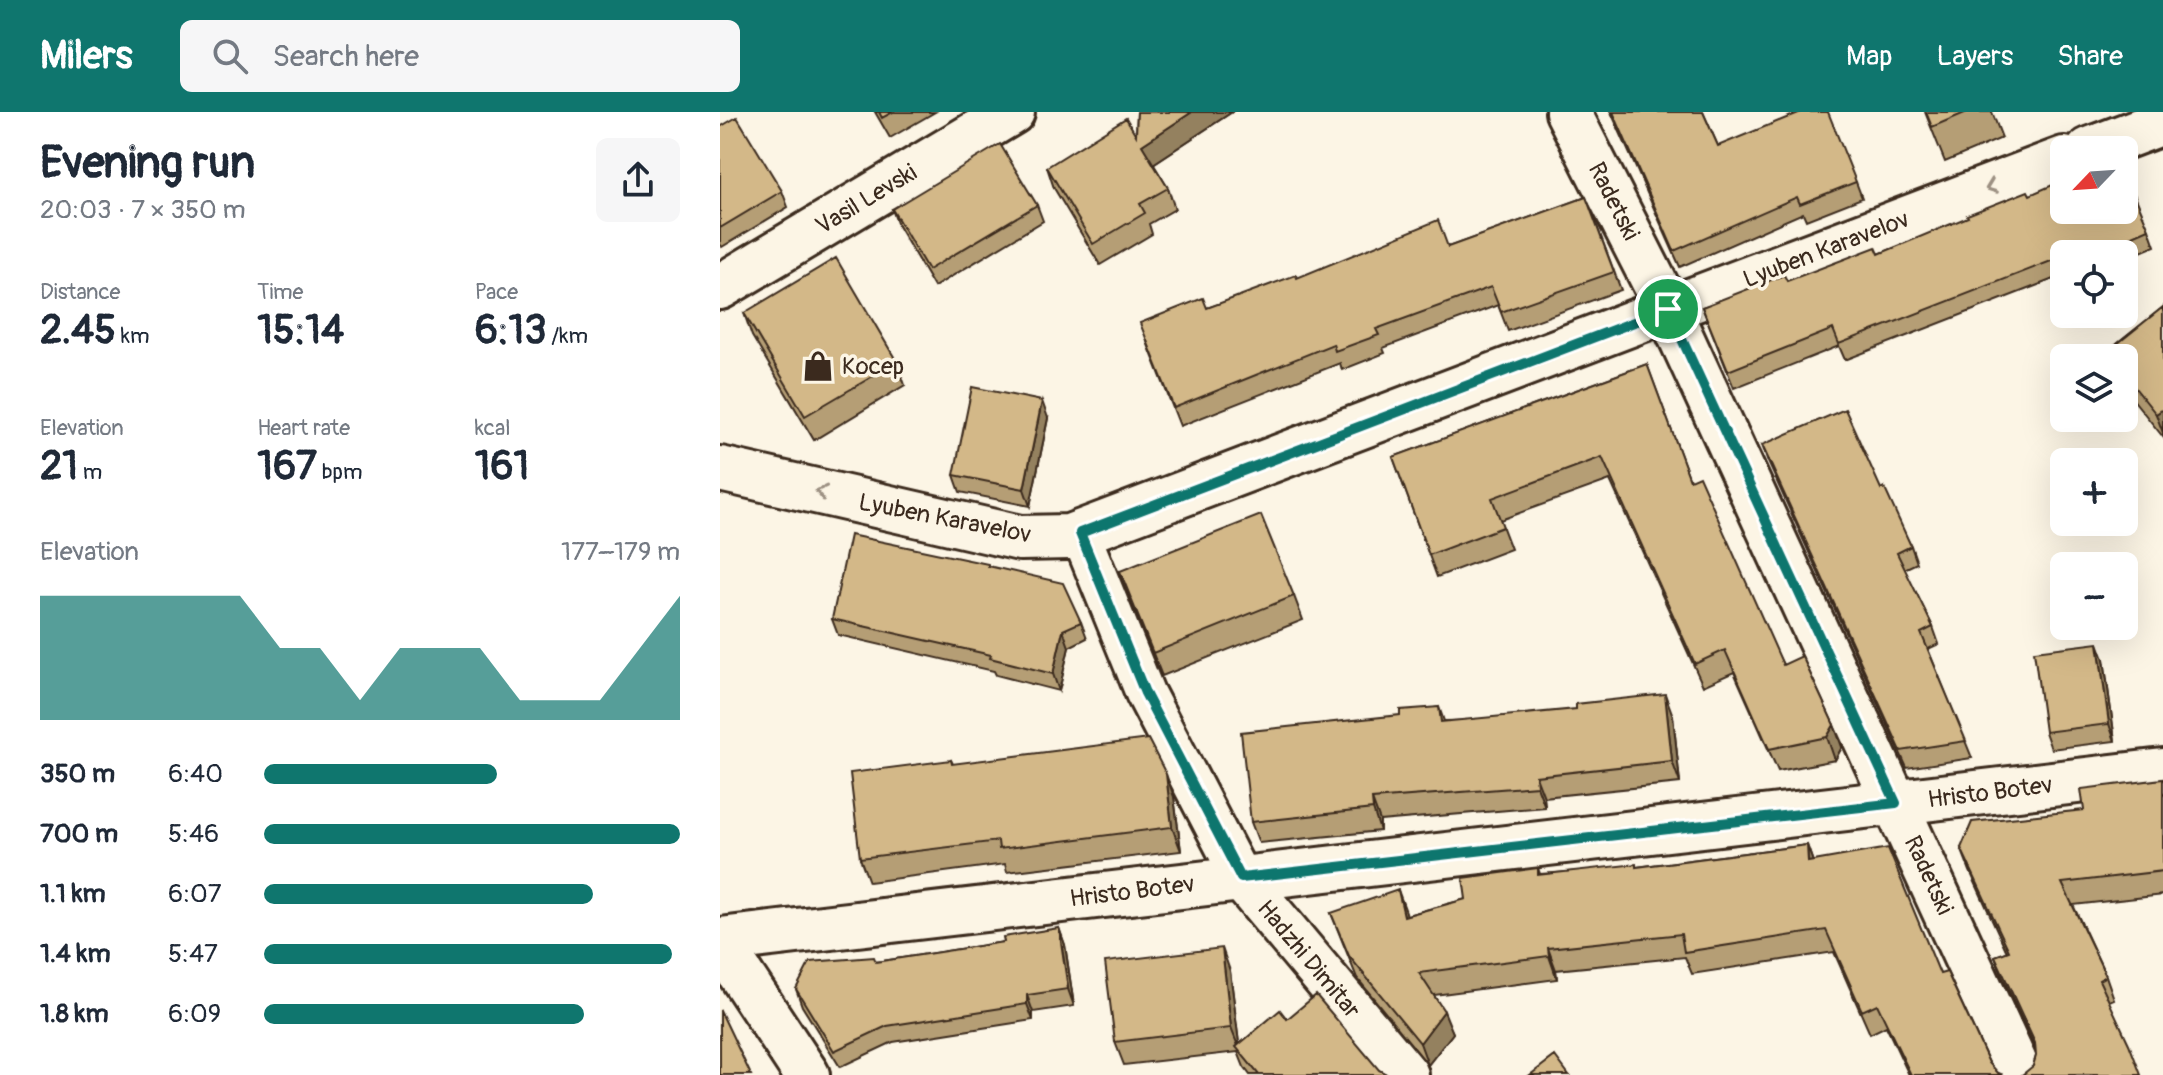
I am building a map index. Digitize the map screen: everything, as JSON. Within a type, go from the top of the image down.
[{"type":"street","name":"Vasil Levski","points":[[720,287],[1012,112]]},
{"type":"street","name":"Radetski","points":[[1568,112],[1668,309],[2020,1075]]},
{"type":"street","name":"Lyuben Karavelov","points":[[720,469],[1020,538],[1069,537],[2050,164]]},
{"type":"street","name":"Hadzhi Dimitar","points":[[1080,533],[1145,693],[1241,878],[1406,1075]]},
{"type":"street","name":"Hristo Botev","points":[[720,942],[2163,771]]},
{"type":"street","points":[[720,942],[807,1075]]},
{"type":"building","points":[[879,112],[893,112],[882,118]]},
{"type":"building","points":[[1137,112],[1192,112],[1142,145],[1168,188],[1140,204],[1145,213],[1093,244],[1047,167],[1126,118],[1136,135]]},
{"type":"building","points":[[1613,112],[1703,112],[1718,146],[1801,112],[1828,112],[1856,182],[1800,204],[1797,197],[1674,251]]},
{"type":"building","points":[[1926,112],[1967,112],[1932,127]]},
{"type":"building","points":[[737,117],[782,191],[720,228],[720,127]]},
{"type":"building","points":[[1000,144],[1037,205],[928,270],[892,209]]},
{"type":"building","points":[[2050,186],[2050,224],[2138,224],[2138,203],[2149,229],[2124,240],[2050,240],[2050,261],[1839,344],[1833,329],[1728,371],[1702,307],[1784,275],[1787,281],[1876,247],[1879,254],[2028,191],[2030,195]]},
{"type":"building","points":[[1586,197],[1614,272],[1501,312],[1491,287],[1376,329],[1379,335],[1335,351],[1333,344],[1174,408],[1140,323],[1203,298],[1207,308],[1296,275],[1297,278],[1438,220],[1448,247]]},
{"type":"building","points":[[836,258],[897,362],[805,416],[744,313]]},
{"type":"building","points":[[2163,307],[2163,409],[2156,414],[2138,392],[2138,344],[2117,344]]},
{"type":"building","points":[[1647,364],[1690,480],[1699,476],[1783,665],[1802,656],[1834,725],[1827,737],[1769,749],[1725,650],[1695,664],[1602,457],[1492,498],[1503,527],[1429,555],[1393,457]]},
{"type":"building","points":[[972,387],[1042,401],[1024,489],[954,475]]},
{"type":"building","points":[[1845,409],[1911,546],[1897,553],[1933,627],[1921,633],[1966,741],[1901,751],[1762,445]]},
{"type":"building","points":[[1261,515],[1294,596],[1153,653],[1120,571]]},
{"type":"building","points":[[850,535],[1063,583],[1081,622],[1063,630],[1053,674],[990,658],[991,655],[832,619]]},
{"type":"building","points":[[2098,643],[2109,724],[2045,732],[2034,651]]},
{"type":"building","points":[[1665,694],[1672,761],[1536,776],[1537,786],[1372,799],[1373,809],[1251,822],[1241,732],[1400,715],[1400,710],[1439,707],[1441,722],[1576,709],[1576,704]]},
{"type":"building","points":[[1148,739],[1166,774],[1172,827],[999,849],[998,841],[860,858],[850,773],[951,760],[952,764]]},
{"type":"building","points":[[2163,779],[2163,871],[2062,883],[2106,976],[2099,980],[2141,1075],[2022,1075],[2033,1066],[2035,1043],[1995,956],[2009,951],[1961,848],[1972,822],[2084,810],[2081,789]]},
{"type":"building","points":[[1807,845],[1808,862],[1888,848],[1940,974],[1947,972],[1989,1063],[2003,1075],[1911,1075],[1877,1004],[1862,1011],[1826,930],[1684,952],[1681,934],[1548,948],[1549,956],[1419,973],[1444,1011],[1420,1043],[1349,956],[1331,913],[1398,890],[1404,916],[1466,899],[1463,878],[1538,868],[1538,875],[1636,864],[1636,867]]},
{"type":"building","points":[[1059,928],[1068,989],[1027,995],[1027,1004],[887,1026],[834,1051],[796,989],[810,962],[874,957],[876,962],[1004,942],[1003,937]]},
{"type":"building","points":[[1222,948],[1231,1028],[1115,1042],[1105,962]]},
{"type":"building","points":[[1316,995],[1379,1070],[1388,1075],[1259,1075],[1236,1047],[1280,1010],[1287,1019]]},
{"type":"building","points":[[720,1010],[751,1075],[720,1075]]},
{"type":"building","points":[[1555,1056],[1569,1075],[1530,1075]]},
{"type":"place","name":"Косер","points":[[818,366]]},
{"type":"route","points":[[1668,309],[1896,803],[1241,878],[1145,693],[1080,533],[1668,309]]}]
